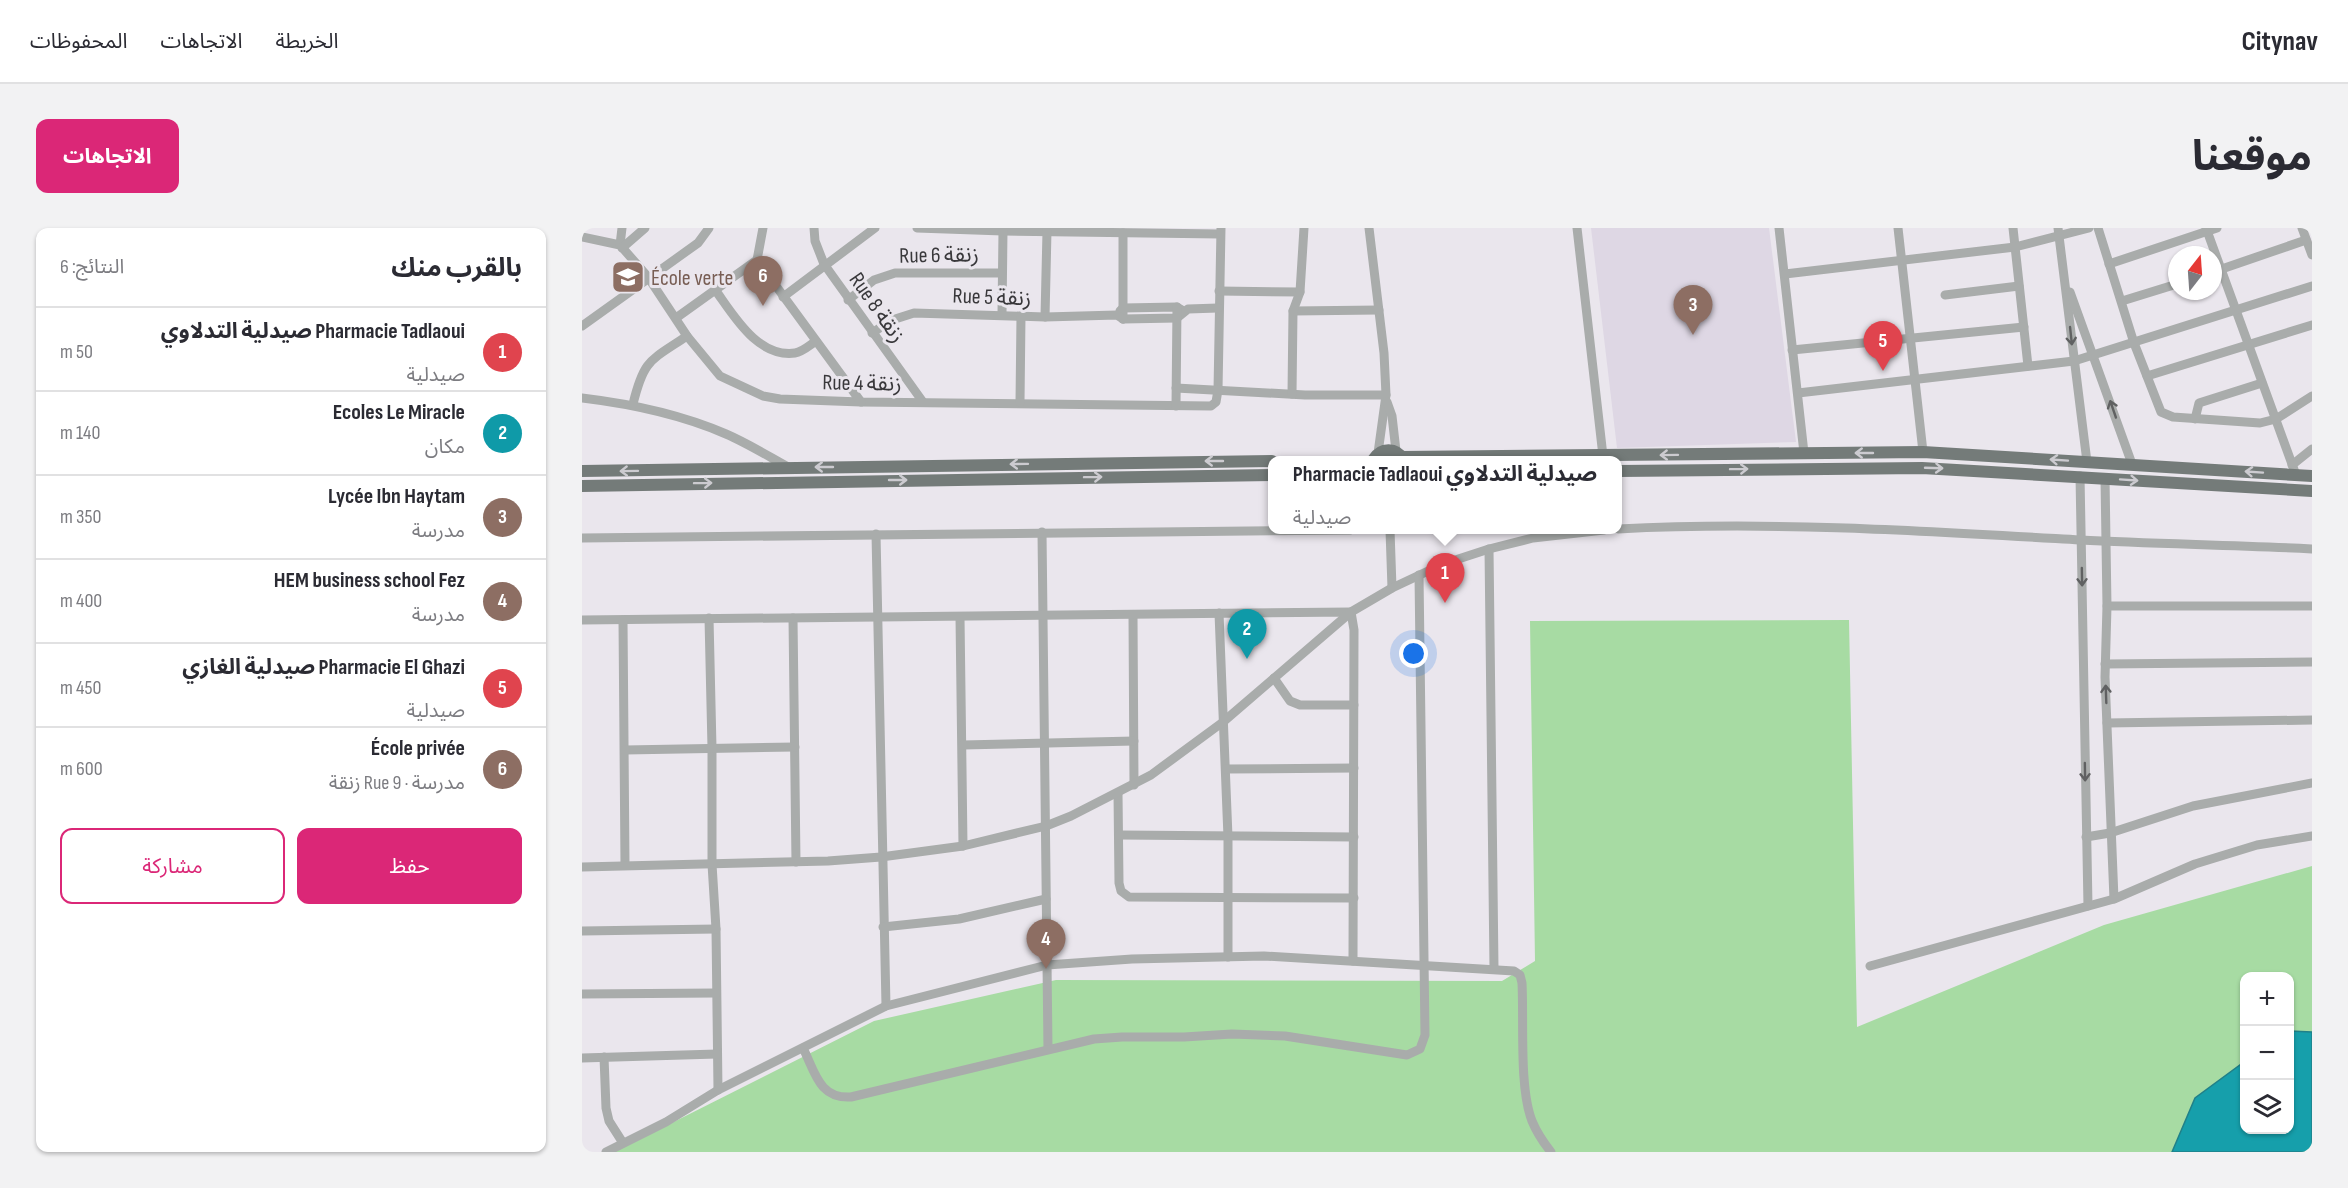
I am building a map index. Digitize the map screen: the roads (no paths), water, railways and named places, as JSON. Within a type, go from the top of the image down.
[{"type":"main road","points":[[1377,456],[1386,450],[1401,456],[1923,452],[2087,462],[2294,470],[2312,476]]},
{"type":"main road","points":[[582,471],[1268,461]]},
{"type":"main road","points":[[1622,471],[1922,468],[2312,491]]},
{"type":"main road","points":[[582,486],[1268,475]]},
{"type":"street","points":[[621,247],[622,228]]},
{"type":"street","points":[[621,247],[645,228]]},
{"type":"street","points":[[582,327],[698,243],[709,228]]},
{"type":"street","points":[[676,318],[757,260],[763,228]]},
{"type":"street","name":"Rue 8 زنقة","points":[[814,228],[815,242],[824,264],[923,402]]},
{"type":"street","points":[[783,297],[824,264],[875,228]]},
{"type":"street","points":[[917,228],[1124,233],[1220,231],[1218,390]]},
{"type":"street","points":[[1292,394],[1293,311],[1300,292],[1304,228]]},
{"type":"street","points":[[1369,228],[1386,397],[1401,456]]},
{"type":"street","points":[[1577,228],[1603,456]]},
{"type":"street","points":[[1779,228],[1804,453]]},
{"type":"street","points":[[1898,228],[1923,452]]},
{"type":"street","points":[[2013,228],[2028,366]]},
{"type":"street","points":[[1785,274],[2015,247],[2058,233],[2089,228]]},
{"type":"street","points":[[2098,228],[2134,343],[2161,412],[2173,417],[2260,423],[2276,419],[2312,396]]},
{"type":"street","points":[[2302,228],[2312,255]]},
{"type":"street","points":[[2109,264],[2210,229],[2213,246]]},
{"type":"street","points":[[1002,314],[1003,231]]},
{"type":"street","points":[[1045,317],[1047,231]]},
{"type":"street","points":[[1121,314],[1124,233]]},
{"type":"street","points":[[2058,233],[2087,462]]},
{"type":"street","points":[[582,237],[621,247]]},
{"type":"street","points":[[2222,269],[2306,240]]},
{"type":"street","name":"Rue 4 زنقة","points":[[621,247],[648,278],[687,336],[720,376],[763,396],[780,399],[861,402],[1020,402],[1211,406],[1216,402],[1218,390]]},
{"type":"street","points":[[757,260],[861,402]]},
{"type":"street","name":"Rue 6 زنقة","points":[[848,300],[874,280],[895,273],[1002,273]]},
{"type":"street","points":[[2065,278],[2132,464]]},
{"type":"street","points":[[2222,282],[2294,470],[2312,449]]},
{"type":"street","points":[[1945,295],[2019,286]]},
{"type":"street","points":[[1798,393],[2073,361],[2312,286]]},
{"type":"street","points":[[2122,301],[2168,287]]},
{"type":"street","points":[[716,291],[747,334],[758,342],[786,353],[797,353],[816,341]]},
{"type":"street","points":[[1219,291],[1300,292]]},
{"type":"street","name":"Rue 5 زنقة","points":[[872,333],[892,320],[915,313],[1045,317],[1179,312],[1218,308]]},
{"type":"street","points":[[1293,311],[1379,310]]},
{"type":"street","points":[[1176,406],[1179,312]]},
{"type":"street","points":[[1020,402],[1021,316]]},
{"type":"street","points":[[2147,376],[2312,325]]},
{"type":"street","points":[[1792,350],[2024,327]]},
{"type":"street","points":[[633,404],[639,378],[644,368],[651,360],[687,336]]},
{"type":"street","points":[[2195,418],[2199,403],[2262,383]]},
{"type":"street","points":[[1176,388],[1386,397]]},
{"type":"street","points":[[1376,456],[1386,397]]},
{"type":"street","points":[[582,398],[633,404],[668,413],[727,434],[788,467]]},
{"type":"street","points":[[2080,476],[2088,906]]},
{"type":"street","points":[[2105,478],[2107,606],[2105,664],[2114,899]]},
{"type":"street","points":[[1622,529],[1742,526],[1869,528],[2082,540],[2312,549]]},
{"type":"street","points":[[582,538],[1268,531]]},
{"type":"street","points":[[1042,532],[1048,1049]]},
{"type":"street","points":[[876,534],[881,857],[886,1006]]},
{"type":"street","points":[[1390,534],[1392,588]]},
{"type":"street","points":[[582,867],[796,862],[881,857],[963,846],[1046,826],[1134,785],[1182,754],[1223,722],[1351,612],[1392,588],[1443,564],[1489,549],[1533,538],[1568,534]]},
{"type":"street","points":[[1489,549],[1494,968]]},
{"type":"street","points":[[803,1048],[823,1088],[830,1095],[839,1098],[1094,1039],[1232,1034],[1285,1036],[1407,1054],[1420,1049],[1424,1041],[1419,575]]},
{"type":"street","points":[[2107,606],[2312,606]]},
{"type":"street","points":[[582,620],[1044,617],[1351,612]]},
{"type":"street","points":[[1351,612],[1354,630],[1353,961]]},
{"type":"street","points":[[1219,613],[1228,837],[1228,957]]},
{"type":"street","points":[[1133,615],[1134,785]]},
{"type":"street","points":[[960,617],[963,846]]},
{"type":"street","points":[[709,618],[718,1090]]},
{"type":"street","points":[[793,618],[796,862]]},
{"type":"street","points":[[623,620],[625,865]]},
{"type":"street","points":[[2105,664],[2312,662]]},
{"type":"street","points":[[1274,678],[1290,701],[1300,705],[1354,705]]},
{"type":"street","points":[[2107,723],[2312,720]]},
{"type":"street","points":[[963,745],[1134,741]]},
{"type":"street","points":[[625,750],[795,747]]},
{"type":"street","points":[[1226,769],[1354,768]]},
{"type":"street","points":[[2086,837],[2110,833],[2193,806],[2312,783]]},
{"type":"street","points":[[1118,793],[1119,883],[1121,891],[1130,897],[1354,898]]},
{"type":"street","points":[[1119,835],[1354,837]]},
{"type":"street","points":[[1870,966],[2114,899],[2195,864],[2257,845],[2312,836]]},
{"type":"street","points":[[883,927],[959,919],[1046,899]]},
{"type":"street","points":[[582,931],[716,929]]},
{"type":"street","points":[[606,1152],[666,1122],[718,1090],[886,1006],[1047,965],[1132,959],[1264,956],[1494,968],[1514,971],[1520,975],[1526,1093],[1531,1119],[1539,1137],[1551,1152]]},
{"type":"street","points":[[582,994],[716,993]]},
{"type":"street","points":[[582,1058],[717,1054]]},
{"type":"street","points":[[604,1057],[606,1108],[609,1120],[623,1143]]},
{"type":"water","points":[[2294,1031],[2312,1032],[2312,1152],[2172,1152],[2195,1098],[2240,1065],[2240,1134],[2294,1134]]},
{"type":"place","name":"École verte","points":[[628,277]]},
{"type":"place","name":"École privée","points":[[763,306]]},
{"type":"place","name":"Lycée Ibn Haytam","points":[[1693,335]]},
{"type":"place","name":"Pharmacie El Ghazi صيدلية الغازي","points":[[1883,371]]},
{"type":"place","name":"Pharmacie Tadlaoui صيدلية التدلاوي","points":[[1445,603]]},
{"type":"place","name":"Ecoles Le Miracle","points":[[1247,659]]},
{"type":"place","name":"HEM business school Fez","points":[[1046,969]]}]
